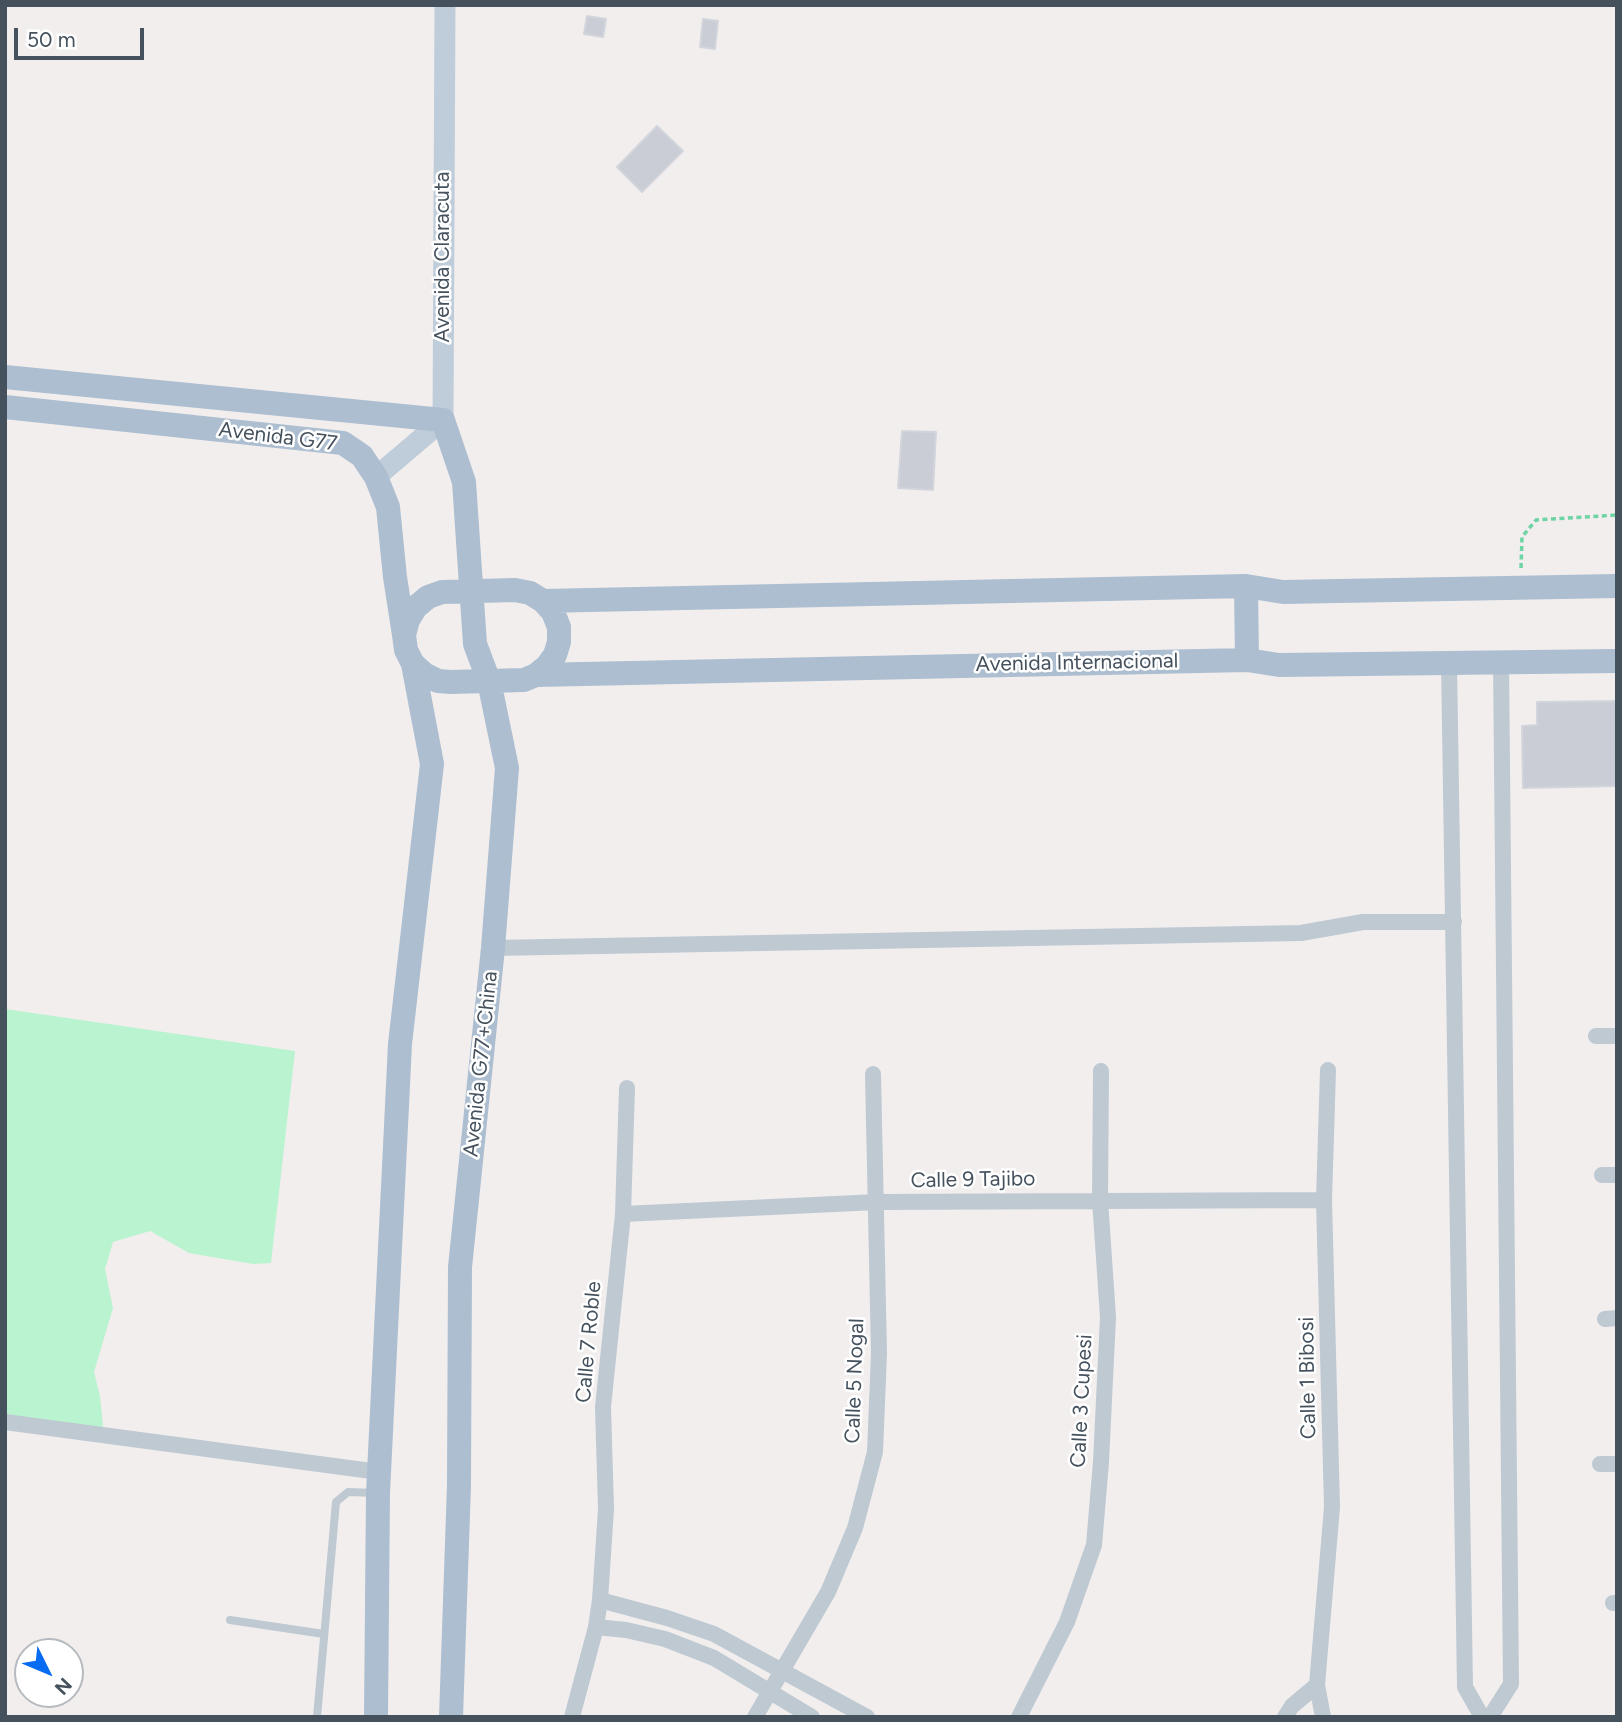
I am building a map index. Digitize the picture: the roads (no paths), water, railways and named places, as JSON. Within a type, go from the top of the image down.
[{"type":"main road","name":"Avenida G77","points":[[5,377],[443,419]]},
{"type":"main road","name":"Avenida G77","points":[[5,407],[344,443],[362,456],[376,477],[388,507],[406,650],[413,664]]},
{"type":"main road","name":"Avenida G77+China","points":[[443,419],[464,482],[475,644],[489,681],[507,768],[493,948],[460,1267],[459,1485],[451,1717]]},
{"type":"main road","points":[[543,601],[1246,586],[1283,592],[1617,586]]},
{"type":"main road","points":[[1246,586],[1247,660]]},
{"type":"main road","points":[[404,635],[408,620],[416,607],[428,597],[442,592],[515,590],[530,593],[543,601],[556,620],[559,642],[555,655],[537,675],[524,680],[438,681],[413,664]]},
{"type":"main road","name":"Avenida Internacional","points":[[537,675],[1247,660],[1279,665],[1617,661]]},
{"type":"main road","points":[[376,1717],[379,1482],[400,1044],[432,764],[413,664]]},
{"type":"street","name":"Avenida Claracuta","points":[[443,419],[445,5]]},
{"type":"street","points":[[376,477],[443,419]]},
{"type":"street","points":[[1448,662],[1465,1687],[1482,1717]]},
{"type":"street","points":[[1490,1717],[1511,1684],[1501,663]]},
{"type":"street","points":[[493,948],[1301,933],[1363,922],[1454,922]]},
{"type":"street","points":[[1596,1036],[1617,1036]]},
{"type":"street","name":"Calle 1 Bibosi","points":[[1323,1717],[1317,1685],[1332,1507],[1324,1200],[1328,1070]]},
{"type":"street","name":"Calle 3 Cupesi","points":[[1019,1717],[1067,1622],[1094,1545],[1108,1318],[1100,1200],[1101,1071]]},
{"type":"street","name":"Calle 5 Nogal","points":[[755,1717],[828,1592],[855,1528],[875,1452],[879,1353],[873,1074]]},
{"type":"street","name":"Calle 7 Roble","points":[[572,1717],[596,1627],[600,1600],[606,1509],[603,1407],[623,1214],[627,1088]]},
{"type":"street","name":"Calle 9 Tajibo","points":[[623,1214],[877,1202],[1324,1200]]},
{"type":"street","points":[[5,1422],[379,1482]]},
{"type":"street","points":[[600,1600],[714,1634],[867,1717]]},
{"type":"street","points":[[596,1627],[626,1630],[665,1639],[714,1658],[812,1717]]},
{"type":"street","points":[[1285,1717],[1292,1706],[1317,1685]]},
{"type":"lane","points":[[317,1717],[336,1502],[348,1492],[379,1482]]},
{"type":"lane","points":[[230,1620],[324,1634]]}]
